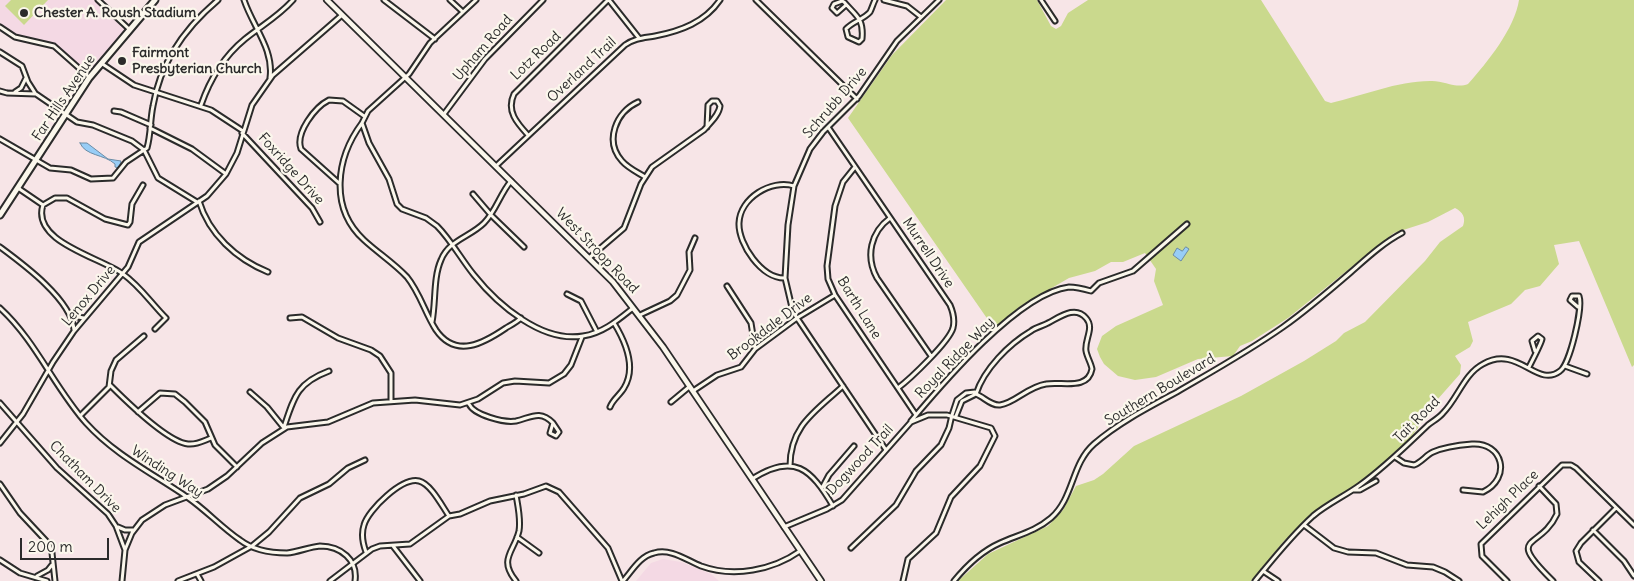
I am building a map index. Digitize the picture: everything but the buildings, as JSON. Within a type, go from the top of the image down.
[{"type":"main road","name":"Far Hills Avenue","points":[[0,215],[89,78],[154,0]]},
{"type":"main road","name":"West Stroop Road","points":[[327,0],[590,258],[634,307],[822,581]]},
{"type":"street","points":[[98,0],[129,29]]},
{"type":"street","points":[[0,139],[50,168],[71,170],[91,179],[109,179],[116,176],[129,159],[148,146],[156,92],[164,70],[179,42],[200,17],[218,0]]},
{"type":"street","points":[[244,0],[269,55],[270,78]]},
{"type":"street","points":[[201,105],[220,66],[240,44],[293,0]]},
{"type":"street","points":[[384,0],[434,39]]},
{"type":"street","points":[[450,0],[463,12]]},
{"type":"street","points":[[476,0],[434,39],[406,78],[364,116],[345,153],[339,183],[345,212],[354,229],[408,279],[435,329],[445,339],[459,345],[471,346],[491,339],[521,318]]},
{"type":"street","name":"Upham Road","points":[[444,114],[485,59],[543,0]]},
{"type":"street","points":[[608,0],[639,38]]},
{"type":"street","name":"Lotz Road","points":[[528,135],[512,114],[511,102],[514,94],[608,0]]},
{"type":"street","name":"Overland Trail","points":[[496,166],[622,47],[639,38],[672,32],[691,25],[706,16],[720,0]]},
{"type":"street","points":[[756,0],[857,99]]},
{"type":"street","points":[[846,5],[837,13],[832,8],[839,1],[846,5],[860,18],[863,27],[862,38],[857,42],[848,37],[845,31],[860,18],[870,12],[875,0]]},
{"type":"street","points":[[884,0],[900,2],[921,18]]},
{"type":"street","name":"Schrubb Drive","points":[[886,450],[791,307],[785,278],[787,230],[794,186],[806,155],[828,127],[857,99],[892,48],[939,0]]},
{"type":"street","points":[[1042,0],[1055,21]]},
{"type":"street","name":"Lenox Drive","points":[[0,443],[18,421],[48,369],[74,331],[123,274],[139,242],[208,195],[226,174],[237,153],[252,105],[270,78],[342,15]]},
{"type":"street","points":[[0,27],[15,36],[54,46],[89,78]]},
{"type":"street","points":[[0,52],[20,64],[36,94],[80,123],[93,125],[128,139],[144,150],[158,178],[198,201],[206,217],[226,246],[245,261],[268,272]]},
{"type":"street","name":"Foxridge Drive","points":[[100,63],[124,80],[156,92],[201,105],[217,113],[243,132],[297,191],[317,215],[320,222]]},
{"type":"street","points":[[15,92],[21,88],[26,77]]},
{"type":"street","points":[[0,91],[36,94]]},
{"type":"street","points":[[339,183],[301,149],[300,134],[318,109],[329,100],[343,101],[364,116]]},
{"type":"street","points":[[590,258],[624,228],[645,177],[658,162],[706,128],[720,109],[717,101],[712,101],[708,105],[706,128]]},
{"type":"street","points":[[638,102],[626,110],[616,123],[613,142],[615,150],[623,163],[645,177]]},
{"type":"street","points":[[114,111],[121,112],[192,149],[226,174]]},
{"type":"street","points":[[362,123],[368,143],[389,179],[397,204],[402,209],[432,221],[481,283],[498,300],[521,318],[552,334],[582,337],[614,323],[634,307]]},
{"type":"street","name":"Murrell Drive","points":[[828,127],[950,305],[953,314],[951,332],[931,356],[898,388]]},
{"type":"street","name":"Barth Lane","points":[[856,167],[843,182],[835,206],[827,266],[828,279],[835,295],[916,415]]},
{"type":"street","points":[[432,322],[439,265],[443,255],[452,245],[478,228],[490,215],[501,193],[511,181]]},
{"type":"street","points":[[785,278],[772,276],[761,268],[745,244],[739,223],[747,204],[764,189],[779,184],[794,186]]},
{"type":"street","points":[[43,205],[50,200],[64,197],[105,219],[129,224],[132,204],[143,185]]},
{"type":"street","points":[[18,188],[43,205]]},
{"type":"street","points":[[473,194],[490,215],[524,247]]},
{"type":"street","points":[[43,205],[42,223],[50,233],[68,246],[123,274],[136,285],[166,318],[156,329]]},
{"type":"street","points":[[890,218],[880,226],[875,236],[871,250],[872,265],[877,278],[931,356]]},
{"type":"street","name":"Royal Ridge Way","points":[[916,415],[987,338],[1012,317],[1062,289],[1076,287],[1091,291],[1099,284],[1133,271],[1187,224]]},
{"type":"street","name":"Southern Boulevard","points":[[954,581],[971,562],[985,551],[999,543],[1035,530],[1053,517],[1068,496],[1081,459],[1100,439],[1134,416],[1220,368],[1265,339],[1298,316],[1379,248],[1402,233]]},
{"type":"street","points":[[640,315],[670,301],[676,295],[690,270],[688,252],[695,238]]},
{"type":"street","points":[[0,247],[40,279],[72,316],[74,331]]},
{"type":"street","points":[[727,286],[751,323],[755,336],[755,349]]},
{"type":"street","points":[[567,294],[581,301],[597,332]]},
{"type":"street","name":"Brookdale Drive","points":[[671,402],[717,375],[741,367],[755,349],[797,318],[835,295]]},
{"type":"street","points":[[1535,351],[1528,367],[1537,374],[1549,376],[1559,372],[1565,366],[1579,320],[1578,307]]},
{"type":"street","name":"Winding Way","points":[[0,308],[24,333],[80,416],[101,438],[123,456],[187,497],[237,538],[252,546],[269,552],[286,553],[326,546],[341,551],[352,562]]},
{"type":"street","points":[[957,399],[968,394],[976,394],[992,403],[1001,405],[1040,385],[1085,382],[1089,378],[1092,369],[1086,351],[1090,329],[1089,321],[1079,313],[1068,313],[1030,331],[1014,343],[987,372],[976,394]]},
{"type":"street","points":[[72,316],[85,318]]},
{"type":"street","points":[[290,318],[302,317],[344,341],[371,350],[380,356],[391,373],[391,400]]},
{"type":"street","points":[[610,407],[626,384],[630,365],[622,338],[614,323]]},
{"type":"street","points":[[80,416],[110,385],[111,371],[116,360],[144,336]]},
{"type":"street","points":[[122,581],[125,550],[134,530],[151,513],[208,489],[236,467],[257,447],[284,428],[293,425],[323,424],[369,404],[391,400],[424,400],[456,405],[469,404],[503,383],[515,381],[546,383],[553,381],[571,365],[582,337]]},
{"type":"street","name":"Tait Road","points":[[1254,581],[1304,525],[1322,509],[1354,490],[1395,457],[1444,412],[1480,366],[1499,359],[1520,362],[1528,367]]},
{"type":"street","points":[[1565,366],[1587,374]]},
{"type":"street","points":[[284,428],[298,390],[310,379],[329,370]]},
{"type":"street","points":[[110,385],[138,412],[183,443],[198,444],[211,438]]},
{"type":"street","points":[[790,466],[791,446],[796,432],[843,386]]},
{"type":"street","points":[[138,412],[156,395],[163,392],[175,394],[205,422],[211,438],[236,467]]},
{"type":"street","points":[[250,392],[267,407],[284,428]]},
{"type":"street","points":[[954,414],[968,394]]},
{"type":"street","points":[[957,399],[960,403]]},
{"type":"street","points":[[851,548],[896,505],[916,472],[941,445],[954,414],[957,399]]},
{"type":"street","name":"Chatham Drive","points":[[0,403],[18,421],[52,462],[103,508],[116,526],[125,550]]},
{"type":"street","points":[[469,404],[476,412],[507,420],[516,421],[537,414],[547,417],[553,422]]},
{"type":"street","name":"Dogwood Trail","points":[[784,527],[833,506],[842,500],[911,422],[928,415],[954,414],[993,429],[995,436],[984,460],[954,493],[936,533],[910,556],[903,581]]},
{"type":"street","points":[[911,422],[916,415]]},
{"type":"street","points":[[1395,457],[1404,463],[1414,465],[1434,452],[1470,445],[1485,447],[1499,459],[1502,468],[1499,477],[1483,492],[1462,490]]},
{"type":"street","points":[[822,488],[835,467],[854,446]]},
{"type":"street","points":[[178,581],[197,574],[252,546],[300,498],[329,484],[345,470],[365,460]]},
{"type":"street","name":"Lehigh Place","points":[[1506,581],[1482,556],[1481,544],[1557,468],[1568,464],[1576,468],[1616,508]]},
{"type":"street","points":[[752,480],[772,469],[790,466],[806,470],[822,488],[833,506]]},
{"type":"street","points":[[366,552],[363,537],[365,522],[396,488],[407,481],[420,481],[428,488],[449,516]]},
{"type":"street","name":"Tait Road","points":[[1354,490],[1360,490],[1376,481]]},
{"type":"street","points":[[0,484],[20,513],[46,540],[52,553],[55,581]]},
{"type":"street","points":[[330,581],[366,552],[380,546],[415,542],[438,522],[449,516],[460,514],[490,501],[546,486],[554,488],[608,548],[622,581],[642,559],[654,552],[667,552],[717,570],[743,572],[773,566],[800,551]]},
{"type":"street","points":[[1539,486],[1556,504],[1557,514],[1530,544],[1528,554],[1553,581]]},
{"type":"street","points":[[516,495],[520,521],[517,537],[508,558],[508,569],[516,581]]},
{"type":"street","points":[[1599,581],[1579,562],[1576,555],[1580,543],[1616,508],[1634,525]]},
{"type":"street","points":[[1304,525],[1334,548],[1348,552],[1376,553],[1407,564],[1433,567],[1459,581]]},
{"type":"street","points":[[116,526],[125,530],[134,530]]},
{"type":"street","points":[[1593,530],[1624,561],[1634,576]]},
{"type":"street","points":[[517,537],[539,553]]},
{"type":"street","points":[[393,546],[420,581]]},
{"type":"street","points":[[0,560],[8,567],[47,581]]},
{"type":"street","points":[[35,576],[48,570],[53,562]]},
{"type":"street","points":[[352,562],[355,581]]},
{"type":"street","points":[[1263,571],[1278,581]]},
{"type":"street","points":[[24,580],[26,574]]},
{"type":"street","points":[[197,574],[201,581]]},
{"type":"shaded area","points":[[0,0],[98,0],[129,29],[89,78],[51,44],[20,38],[0,27]]},
{"type":"shaded area","points":[[663,559],[681,562],[711,574],[719,581],[636,581],[651,563]]},
{"type":"green space","name":"Chester A. Roush Stadium","points":[[11,0],[48,0],[24,25],[5,6]]},
{"type":"green space","points":[[946,0],[1037,0],[1051,26],[1056,29],[1061,26],[1068,13],[1088,0],[1261,0],[1325,101],[1331,103],[1405,83],[1435,81],[1459,86],[1468,84],[1499,45],[1512,22],[1519,0],[1634,0],[1634,365],[1632,367],[1579,241],[1554,245],[1559,264],[1540,286],[1525,290],[1511,304],[1468,322],[1473,341],[1470,347],[1455,356],[1461,365],[1460,374],[1422,417],[1418,428],[1405,445],[1359,484],[1312,514],[1284,541],[1251,581],[958,581],[988,554],[1048,526],[1063,510],[1076,486],[1094,480],[1103,474],[1134,446],[1241,396],[1304,361],[1336,341],[1344,333],[1365,322],[1425,261],[1440,242],[1463,226],[1464,218],[1462,213],[1455,208],[1428,222],[1394,233],[1288,318],[1252,341],[1240,346],[1233,356],[1198,359],[1156,377],[1135,380],[1118,376],[1104,364],[1097,349],[1102,336],[1116,326],[1163,305],[1154,281],[1156,269],[1145,253],[1123,262],[1111,262],[1095,271],[1069,278],[1019,307],[1003,322],[993,327],[848,118],[892,55]]},
{"type":"water","points":[[80,143],[87,143],[108,159],[121,161],[119,168],[115,167],[115,164],[106,158],[90,153]]},
{"type":"water","points":[[1186,247],[1189,249],[1181,261],[1173,255],[1177,248],[1182,251]]},
{"type":"place","name":"Chester A. Roush Stadium","points":[[24,13]]},
{"type":"place","name":"Fairmont Presbyterian Church","points":[[122,61]]}]
